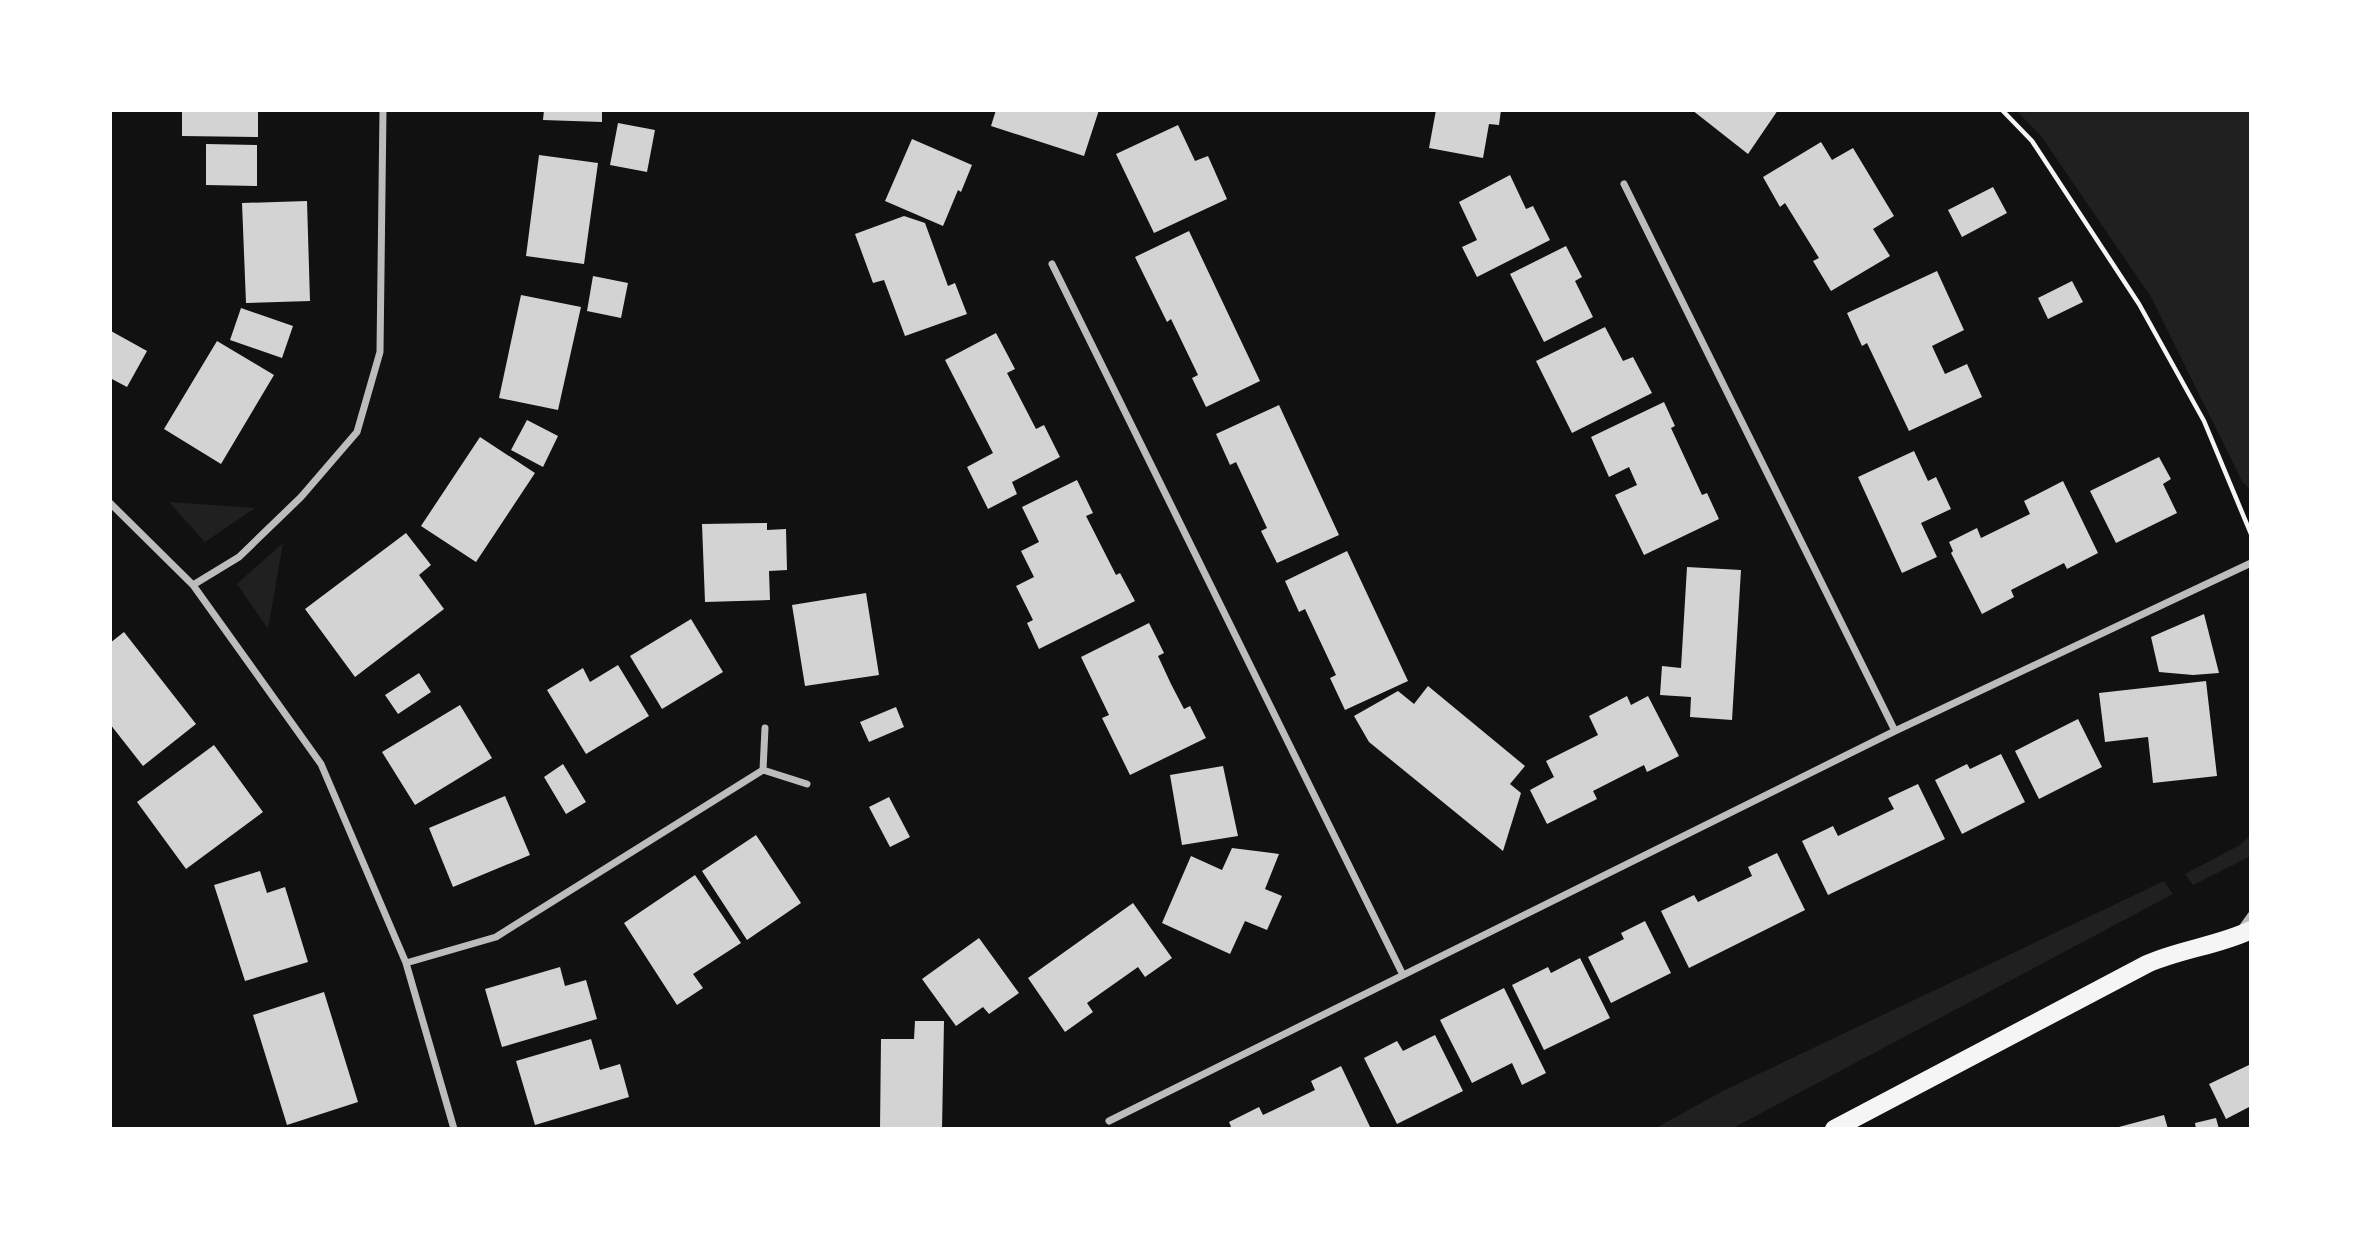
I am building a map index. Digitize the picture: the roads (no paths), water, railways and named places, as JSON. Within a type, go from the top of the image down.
[{"type":"main road","points":[[1834,1129],[2147,964],[2172,953],[2245,937]]},
{"type":"street","points":[[193,584],[239,557],[301,497],[357,432],[380,352],[383,110]]},
{"type":"street","points":[[1624,184],[1895,731]]},
{"type":"street","points":[[1052,264],[1403,975]]},
{"type":"street","points":[[110,503],[193,584],[321,764],[407,963],[454,1129]]},
{"type":"street","points":[[1109,1121],[1895,731],[2251,563]]},
{"type":"street","points":[[763,770],[765,728]]},
{"type":"street","points":[[407,963],[496,937],[763,770],[807,783]]},
{"type":"street","points":[[2245,937],[2251,915]]}]
